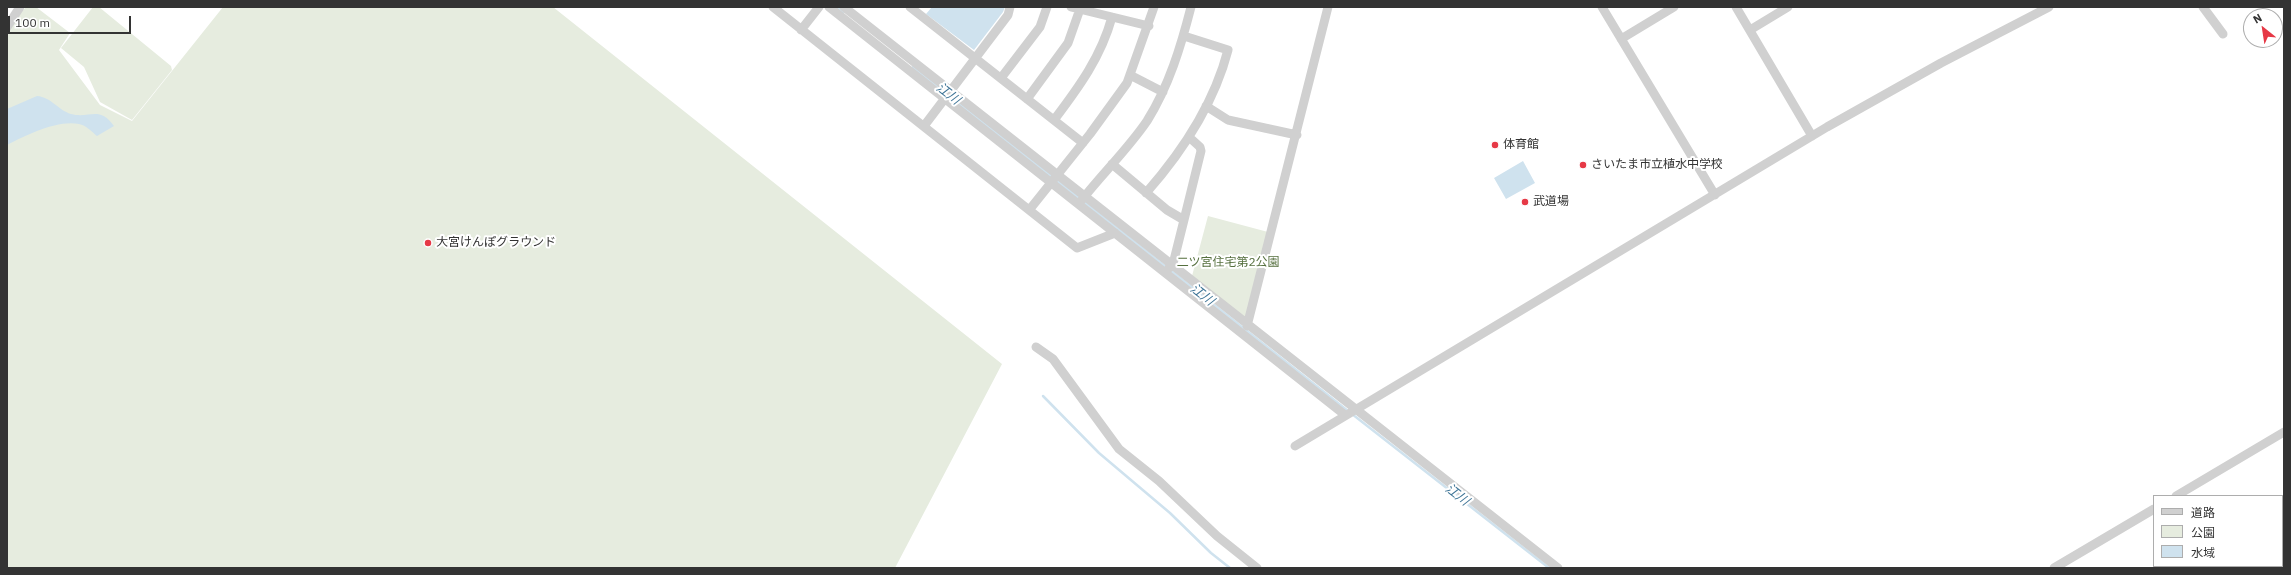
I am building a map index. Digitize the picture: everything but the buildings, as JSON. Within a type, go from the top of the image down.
[{"type":"street","points":[[7,27],[20,7]]},
{"type":"street","points":[[773,7],[1030,209],[1077,248],[1115,233]]},
{"type":"street","points":[[801,30],[818,7]]},
{"type":"street","points":[[829,7],[948,95]]},
{"type":"street","points":[[844,7],[948,95],[1350,412]]},
{"type":"street","points":[[910,7],[1083,143]]},
{"type":"street","points":[[924,126],[1008,15],[1010,7]]},
{"type":"street","points":[[1001,78],[1040,27],[1047,7]]},
{"type":"street","points":[[1071,7],[1149,26]]},
{"type":"street","points":[[1030,209],[1083,143],[1127,83],[1149,26],[1154,7]]},
{"type":"street","points":[[1082,201],[1146,121],[1163,92],[1184,36],[1191,7]]},
{"type":"street","points":[[1247,326],[1297,134],[1328,7]]},
{"type":"street","points":[[1602,7],[1715,195]]},
{"type":"street","points":[[1621,39],[1674,7]]},
{"type":"street","points":[[1736,7],[1812,136]]},
{"type":"street","points":[[1750,30],[1788,7]]},
{"type":"street","points":[[1295,446],[1812,136],[1941,63],[2049,7]]},
{"type":"street","points":[[2203,7],[2223,34]]},
{"type":"street","points":[[1027,99],[1068,43],[1080,9]]},
{"type":"street","points":[[1054,120],[1100,54],[1112,17]]},
{"type":"street","points":[[1146,193],[1189,137],[1206,106],[1223,68],[1228,50],[1184,36]]},
{"type":"street","points":[[1130,75],[1163,92]]},
{"type":"street","points":[[1206,106],[1228,120],[1297,134]]},
{"type":"street","points":[[1169,269],[1184,220],[1201,152],[1200,147],[1189,137]]},
{"type":"street","points":[[1112,164],[1167,210],[1184,220]]},
{"type":"street","points":[[1082,201],[1115,233],[1169,269],[1247,326],[1350,412]]},
{"type":"street","points":[[1036,347],[1053,360],[1120,449],[1159,481],[1217,536],[1257,568]]},
{"type":"street","points":[[1350,412],[1359,410],[1558,568]]},
{"type":"street","points":[[2178,495],[2284,432]]},
{"type":"street","points":[[2054,568],[2153,510]]},
{"type":"green space","name":"大宮けんぽグラウンド","points":[[26,7],[36,7],[70,33],[59,50],[100,105],[132,121],[223,7],[553,7],[1002,364],[895,568],[7,568],[7,28]]},
{"type":"green space","points":[[93,7],[99,7],[171,66],[172,70],[132,120],[100,102],[84,67],[61,48]]},
{"type":"green space","name":"二ツ宮住宅第2公園","points":[[1208,216],[1268,232],[1246,320],[1192,276]]},
{"type":"water","points":[[932,7],[1005,7],[1003,12],[974,50],[926,14]]},
{"type":"water","points":[[37,96],[50,101],[62,110],[71,114],[99,114],[109,120],[114,126],[97,136],[86,127],[79,124],[61,124],[42,129],[7,145],[7,109]]},
{"type":"water","points":[[1523,161],[1535,183],[1506,199],[1494,178]]},
{"type":"waterway","name":"江川","points":[[837,7],[843,12]]},
{"type":"waterway","name":"江川","points":[[913,67],[1080,199]]},
{"type":"waterway","name":"江川","points":[[1084,202],[1166,267]]},
{"type":"waterway","name":"江川","points":[[1170,270],[1348,411]]},
{"type":"waterway","points":[[1043,396],[1099,453],[1170,513],[1211,553],[1230,568]]},
{"type":"waterway","name":"江川","points":[[1352,414],[1549,568]]},
{"type":"place","name":"体育館","points":[[1495,145]]},
{"type":"place","name":"さいたま市立植水中学校","points":[[1583,165]]},
{"type":"place","name":"武道場","points":[[1525,202]]},
{"type":"place","name":"大宮けんぽグラウンド","points":[[428,243]]}]
